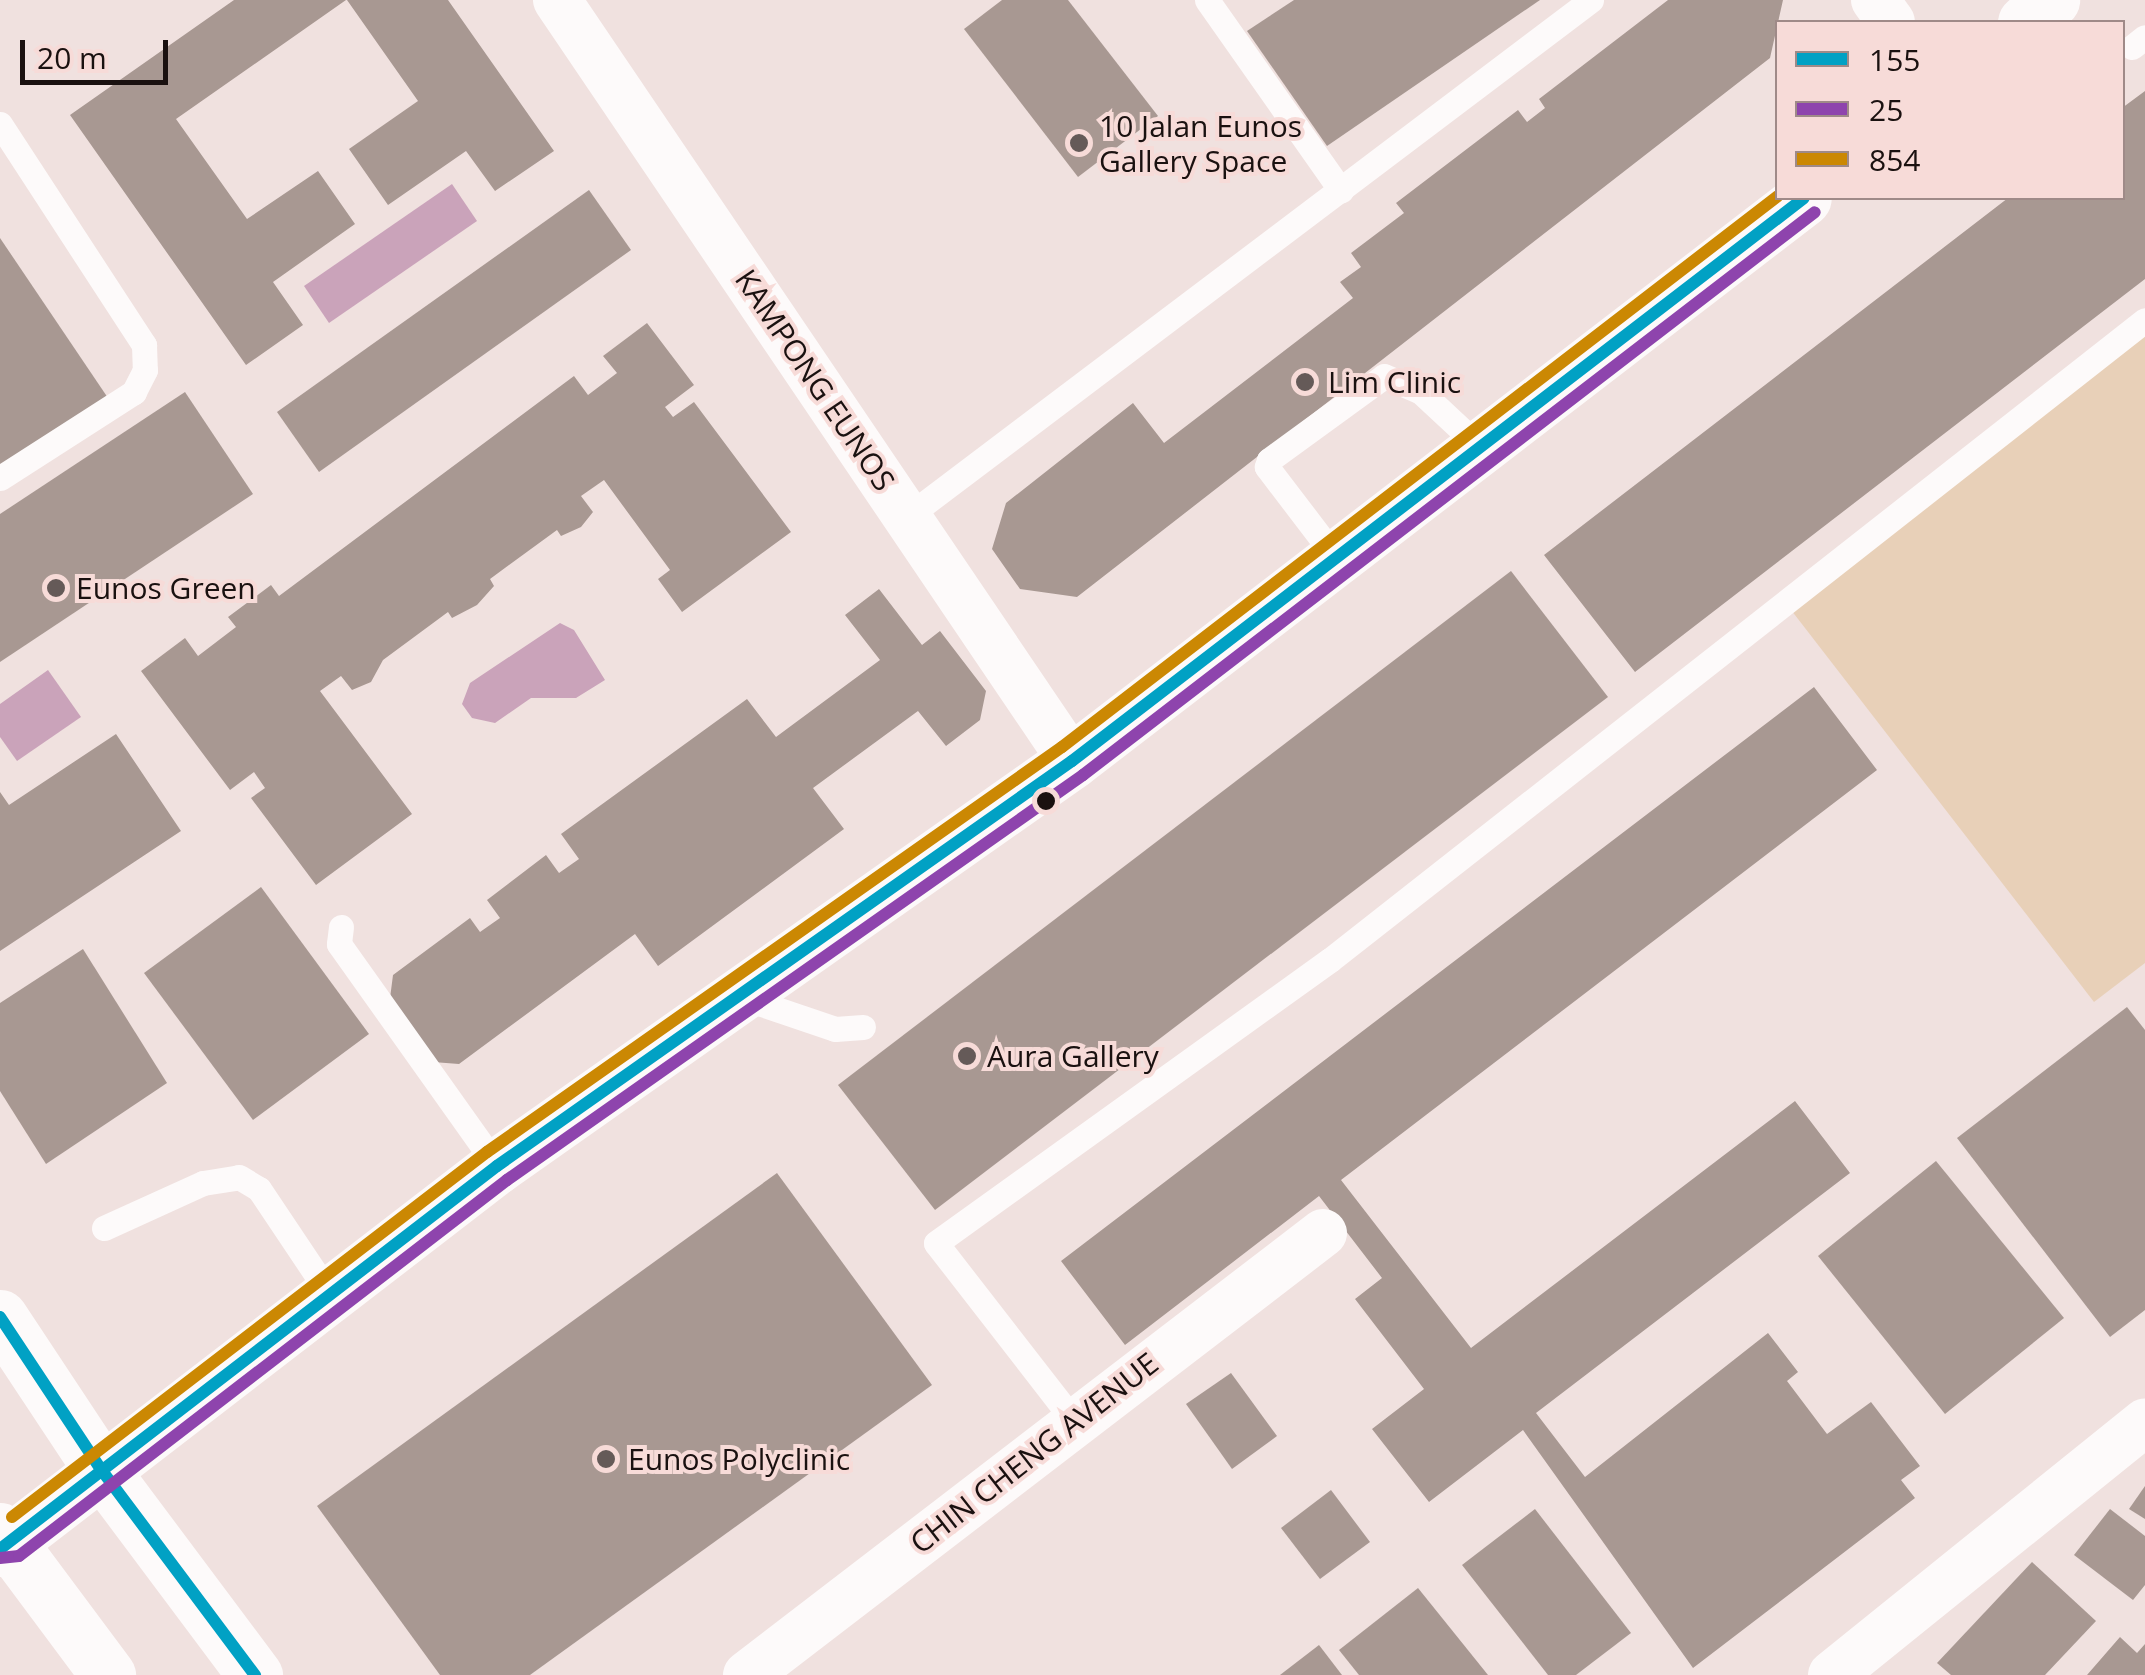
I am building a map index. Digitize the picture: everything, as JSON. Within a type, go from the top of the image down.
[{"type":"main road","points":[[2028,20],[2052,0]]},
{"type":"main road","points":[[108,1675],[3,1540],[497,1166],[744,998],[1072,762],[1801,200]]},
{"type":"main road","points":[[0,1317],[100,1468],[256,1675]]},
{"type":"street","name":"KAMPONG EUNOS","points":[[557,0],[1072,762]]},
{"type":"street","name":"CHIN CHENG AVENUE","points":[[747,1675],[1322,1233]]},
{"type":"street","points":[[1832,1675],[2145,1422]]},
{"type":"lane","points":[[1207,0],[1342,191]]},
{"type":"lane","points":[[908,516],[1592,0]]},
{"type":"lane","points":[[0,124],[144,345],[146,370],[134,392],[0,478]]},
{"type":"lane","points":[[1074,1422],[936,1243],[1330,960],[2145,320]]},
{"type":"lane","points":[[1338,559],[1266,466],[1284,448],[1384,376],[1421,392],[1480,448]]},
{"type":"lane","points":[[341,927],[339,944],[497,1166]]},
{"type":"lane","points":[[744,998],[836,1028],[863,1027]]},
{"type":"lane","points":[[104,1228],[203,1183],[239,1177],[259,1189],[328,1292]]},
{"type":"shaded area","points":[[452,184],[477,221],[329,323],[304,286]]},
{"type":"shaded area","points":[[2145,328],[2145,963],[2094,1002],[1788,606]]},
{"type":"shaded area","points":[[560,623],[574,630],[605,680],[576,698],[531,698],[495,723],[472,718],[462,704],[470,683]]},
{"type":"shaded area","points":[[48,670],[81,717],[17,761],[0,737],[0,704]]},
{"type":"building","points":[[234,0],[346,0],[176,119],[247,219],[318,171],[355,224],[273,282],[303,325],[246,365],[70,115]]},
{"type":"building","points":[[347,0],[448,0],[554,151],[495,191],[466,151],[388,205],[349,149],[418,101]]},
{"type":"building","points":[[1002,0],[1068,0],[1158,116],[1078,177],[964,29]]},
{"type":"building","points":[[1294,0],[1540,0],[1327,146],[1247,31]]},
{"type":"building","points":[[1668,0],[1783,0],[1779,20],[1775,20],[1770,58],[1077,597],[1020,589],[992,549],[1006,503],[1133,403],[1164,443],[1353,298],[1340,282],[1361,267],[1351,253],[1404,213],[1396,203],[1518,110],[1527,122],[1545,108],[1539,99]]},
{"type":"building","points":[[2145,91],[2145,279],[1635,672],[1544,555],[2005,200],[2125,200],[2125,106]]},
{"type":"building","points":[[589,190],[631,250],[319,472],[277,412]]},
{"type":"building","points":[[0,238],[108,398],[0,470]]},
{"type":"building","points":[[647,323],[694,385],[665,407],[673,417],[694,402],[791,532],[682,612],[658,579],[670,570],[604,480],[581,496],[593,512],[581,527],[561,536],[557,530],[490,579],[494,586],[477,605],[452,618],[448,612],[383,660],[371,682],[352,690],[341,676],[320,691],[412,814],[316,885],[251,798],[265,788],[254,772],[230,790],[141,671],[185,638],[198,656],[236,627],[228,617],[271,585],[279,596],[574,376],[588,395],[617,373],[603,356]]},
{"type":"building","name":"Eunos Green","points":[[185,392],[253,494],[0,662],[0,514]]},
{"type":"building","points":[[1511,571],[1608,697],[935,1210],[838,1085]]},
{"type":"building","points":[[879,589],[922,645],[940,631],[986,691],[980,720],[946,746],[918,711],[813,788],[844,829],[658,966],[635,934],[459,1064],[433,1062],[389,1006],[393,975],[470,918],[480,932],[500,918],[487,900],[546,855],[559,873],[579,859],[561,834],[747,699],[776,737],[880,660],[845,615]]},
{"type":"building","points":[[1814,687],[1877,770],[1341,1180],[1471,1348],[1795,1101],[1850,1173],[1536,1413],[1585,1477],[1768,1333],[1798,1372],[1787,1381],[1827,1434],[1871,1402],[1920,1466],[1901,1480],[1915,1498],[1693,1668],[1523,1430],[1429,1502],[1372,1429],[1424,1389],[1355,1299],[1382,1278],[1319,1196],[1125,1345],[1061,1261]]},
{"type":"building","points":[[116,734],[181,831],[0,951],[0,792],[9,805]]},
{"type":"building","points":[[261,887],[369,1034],[253,1120],[144,973]]},
{"type":"building","points":[[83,949],[167,1083],[46,1164],[0,1091],[0,1003]]},
{"type":"building","points":[[2127,1007],[2145,1030],[2145,1310],[2110,1337],[1957,1138]]},
{"type":"building","points":[[1936,1161],[2064,1318],[1945,1414],[1818,1256]]},
{"type":"building","name":"Eunos Polyclinic","points":[[777,1173],[932,1385],[530,1675],[440,1675],[317,1506]]},
{"type":"building","points":[[1231,1373],[1277,1436],[1232,1469],[1186,1404]]},
{"type":"building","points":[[2145,1486],[2145,1519],[2129,1509]]},
{"type":"building","points":[[1331,1490],[1370,1542],[1320,1579],[1281,1528]]},
{"type":"building","points":[[1535,1509],[1631,1633],[1576,1675],[1548,1675],[1462,1565]]},
{"type":"building","points":[[2110,1509],[2145,1536],[2145,1585],[2133,1600],[2074,1555]]},
{"type":"building","points":[[2032,1562],[2096,1621],[2045,1675],[1951,1675],[1937,1663]]},
{"type":"building","points":[[1418,1588],[1488,1675],[1359,1675],[1339,1650]]},
{"type":"building","points":[[2120,1637],[2137,1653],[2145,1644],[2145,1675],[2087,1675]]},
{"type":"building","points":[[1319,1645],[1342,1675],[1280,1675]]},
{"type":"transit line","name":"854","points":[[12,1517],[487,1152],[1062,747],[1775,198]]},
{"type":"transit line","name":"155","points":[[0,1549],[497,1166],[1072,761],[1801,200]]},
{"type":"transit line","name":"25","points":[[0,1558],[19,1556],[507,1180],[1083,775],[1815,212]]},
{"type":"transit line","name":"155","points":[[0,1317],[100,1468],[255,1675]]},
{"type":"place","name":"10 Jalan Eunos Gallery Space","points":[[1079,143]]},
{"type":"place","name":"Lim Clinic","points":[[1305,382]]},
{"type":"place","name":"Eunos Green","points":[[56,588]]},
{"type":"place","name":"Aura Gallery","points":[[967,1056]]},
{"type":"place","name":"Eunos Polyclinic","points":[[606,1459]]}]
